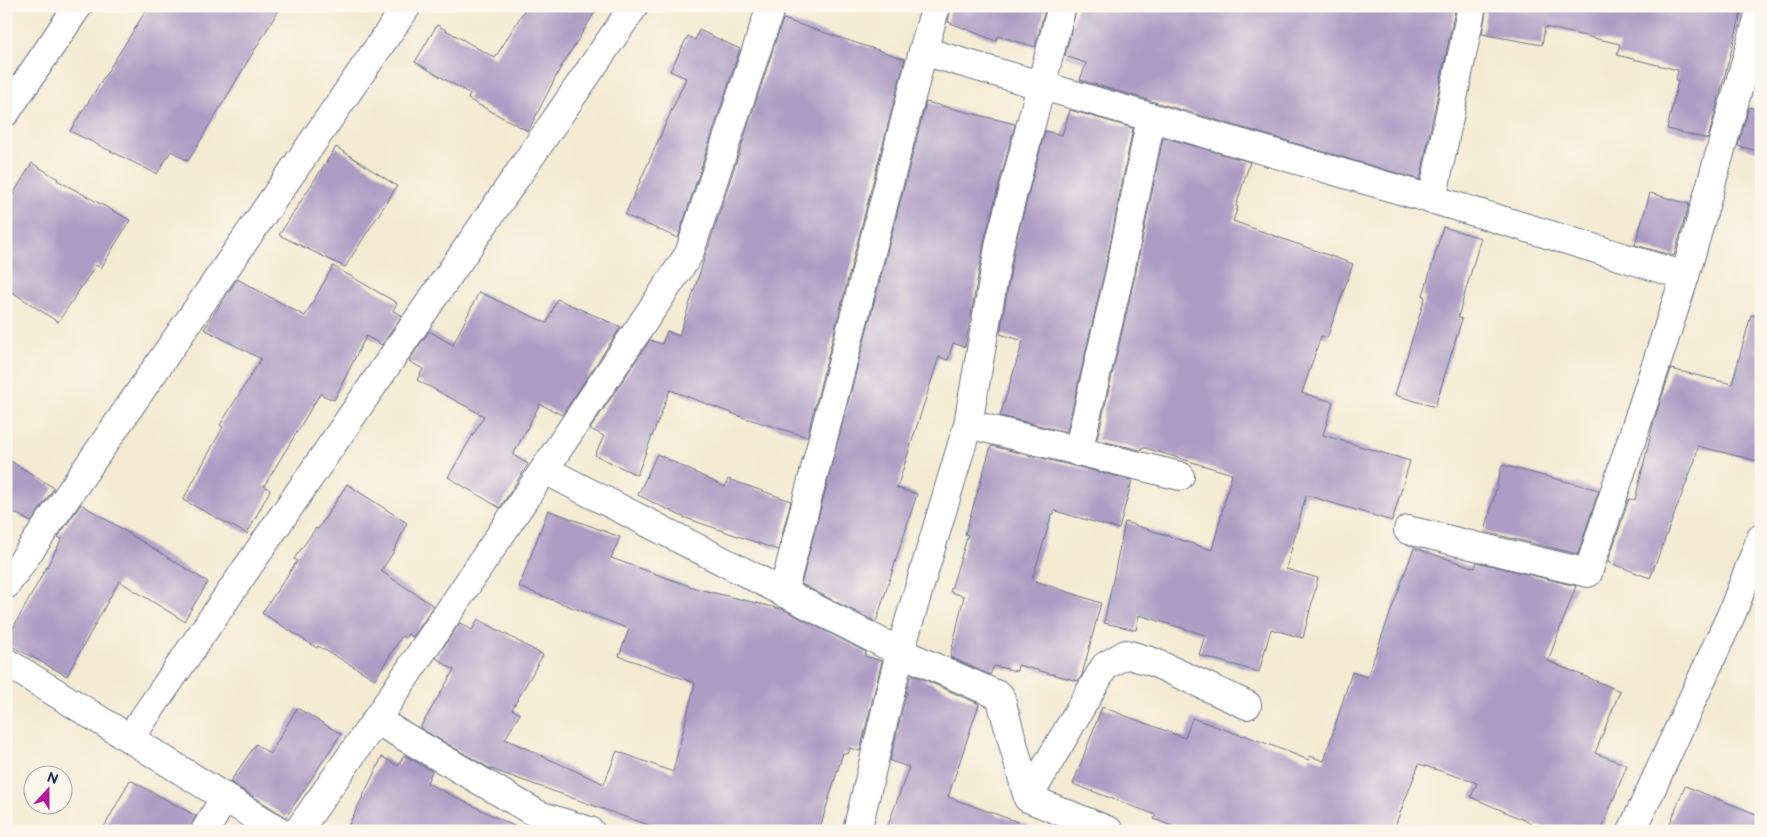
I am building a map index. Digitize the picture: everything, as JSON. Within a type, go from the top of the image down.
[{"type":"street","points":[[6,112],[78,6]]},
{"type":"street","points":[[6,586],[407,6]]},
{"type":"street","points":[[130,738],[634,6]]},
{"type":"street","points":[[298,831],[376,720],[689,254],[771,6]]},
{"type":"street","points":[[783,593],[936,6]]},
{"type":"street","points":[[857,831],[900,652],[968,424],[1000,242],[1062,6]]},
{"type":"street","points":[[1432,200],[1472,6]]},
{"type":"street","points":[[1408,530],[1588,573],[1685,276],[1761,8]]},
{"type":"street","points":[[923,52],[1432,200],[1685,276]]},
{"type":"street","points":[[1078,452],[1120,272],[1151,118]]},
{"type":"street","points":[[968,424],[1180,476]]},
{"type":"street","points":[[545,470],[900,652],[1000,696],[1028,798]]},
{"type":"street","points":[[1632,831],[1732,613],[1754,575],[1761,538]]},
{"type":"street","points":[[1028,798],[1105,666],[1126,654],[1153,662],[1247,705]]},
{"type":"street","points":[[6,662],[279,831]]},
{"type":"street","points":[[376,720],[539,815],[590,831]]},
{"type":"street","points":[[205,831],[225,797]]},
{"type":"street","points":[[1028,798],[1109,831]]},
{"type":"building","points":[[149,6],[281,6],[188,161],[171,151],[157,174],[70,131]]},
{"type":"building","points":[[527,6],[599,6],[561,67],[528,131],[468,99],[470,94],[415,62],[437,25],[495,58]]},
{"type":"building","points":[[951,6],[1046,6],[1035,47],[998,36],[996,41],[948,22]]},
{"type":"building","points":[[1077,6],[1456,6],[1420,180],[1080,80],[1086,63],[1065,56]]},
{"type":"building","points":[[1487,6],[1743,6],[1708,139],[1667,129],[1678,81],[1676,80],[1678,70],[1617,55],[1620,44],[1545,27],[1542,45],[1482,34]]},
{"type":"building","points":[[783,19],[905,59],[807,437],[742,417],[670,390],[637,475],[595,455],[604,436],[590,429],[650,340],[662,344],[667,331],[679,336]]},
{"type":"building","points":[[699,30],[740,49],[678,238],[625,215],[686,78],[670,71],[688,36],[695,40]]},
{"type":"building","points":[[926,102],[1015,124],[985,238],[965,347],[953,343],[948,360],[939,357],[897,488],[917,494],[876,622],[801,584]]},
{"type":"building","points":[[1749,107],[1761,111],[1761,152],[1738,146]]},
{"type":"building","points":[[1070,110],[1133,128],[1105,269],[1067,432],[1000,416],[1023,341],[1000,334],[1015,245],[1045,131],[1062,135]]},
{"type":"building","points":[[1163,137],[1250,162],[1233,221],[1353,264],[1327,338],[1321,336],[1302,393],[1333,402],[1323,435],[1410,461],[1392,521],[1306,495],[1286,569],[1318,578],[1303,638],[1271,629],[1259,672],[1199,655],[1205,635],[1139,615],[1136,630],[1104,623],[1125,522],[1212,550],[1232,474],[1142,447],[1141,450],[1097,440],[1135,276]]},
{"type":"building","points":[[336,147],[397,186],[345,267],[279,235]]},
{"type":"building","points":[[32,163],[57,180],[130,220],[101,268],[96,265],[58,322],[6,288],[6,206]]},
{"type":"building","points":[[1650,193],[1689,204],[1674,256],[1635,245]]},
{"type":"building","points":[[1443,227],[1481,238],[1458,317],[1462,319],[1435,407],[1395,395],[1425,297],[1423,296]]},
{"type":"building","points":[[333,266],[397,303],[393,311],[402,315],[382,345],[366,336],[334,400],[320,394],[264,486],[270,490],[247,534],[183,500],[223,427],[220,425],[261,359],[204,329],[237,279],[305,316]]},
{"type":"building","points":[[479,292],[547,323],[557,299],[621,327],[562,415],[540,404],[513,455],[528,464],[500,508],[448,477],[484,416],[417,380],[423,369],[409,361],[429,331],[453,345]]},
{"type":"building","points":[[1751,315],[1761,316],[1761,462],[1698,446],[1695,460],[1650,578],[1608,562],[1629,499],[1635,500],[1654,421],[1671,369],[1732,384]]},
{"type":"building","points":[[991,446],[1132,480],[1119,529],[1055,511],[1052,514],[1032,580],[1101,603],[1082,675],[1078,681],[1018,665],[1017,671],[994,666],[990,675],[950,657],[964,596],[950,592],[968,535],[965,534]]},
{"type":"building","points":[[657,454],[725,487],[728,479],[791,501],[778,550],[683,517],[638,495]]},
{"type":"building","points":[[6,458],[54,488],[31,522],[6,508]]},
{"type":"building","points":[[1502,465],[1599,490],[1578,554],[1485,532]]},
{"type":"building","points":[[347,484],[407,523],[393,553],[381,571],[434,606],[413,637],[408,634],[405,638],[402,636],[375,679],[318,646],[317,648],[262,613],[297,561],[294,559],[316,528],[318,529]]},
{"type":"building","points":[[81,504],[208,582],[184,621],[119,581],[67,676],[6,643],[6,641],[62,539],[58,537]]},
{"type":"building","points":[[548,510],[620,537],[611,558],[698,589],[785,610],[866,652],[865,656],[882,661],[860,751],[850,748],[848,754],[843,753],[819,831],[665,831],[491,769],[420,728],[454,670],[436,658],[460,623],[472,630],[478,619],[543,655],[512,709],[520,714],[505,739],[604,784],[617,751],[673,772],[695,683],[619,656],[629,629],[519,587]]},
{"type":"building","points":[[1414,548],[1475,568],[1477,562],[1576,586],[1548,661],[1620,691],[1595,753],[1627,765],[1601,831],[1549,831],[1471,797],[1477,783],[1419,764],[1393,831],[1184,831],[1154,819],[1156,815],[1073,784],[1102,707],[1185,738],[1192,718],[1244,735],[1309,760],[1310,756],[1324,761],[1352,672],[1367,677]]},
{"type":"building","points":[[911,674],[979,704],[948,797],[1029,826],[1029,831],[886,831],[909,767],[890,761]]},
{"type":"building","points":[[297,708],[341,734],[286,817],[230,782],[256,744],[270,754]]},
{"type":"building","points":[[404,755],[432,771],[427,783],[524,831],[346,831],[382,757],[398,766]]},
{"type":"building","points":[[130,780],[196,816],[189,831],[102,831]]},
{"type":"building","points":[[1685,786],[1761,816],[1761,831],[1667,831]]}]
